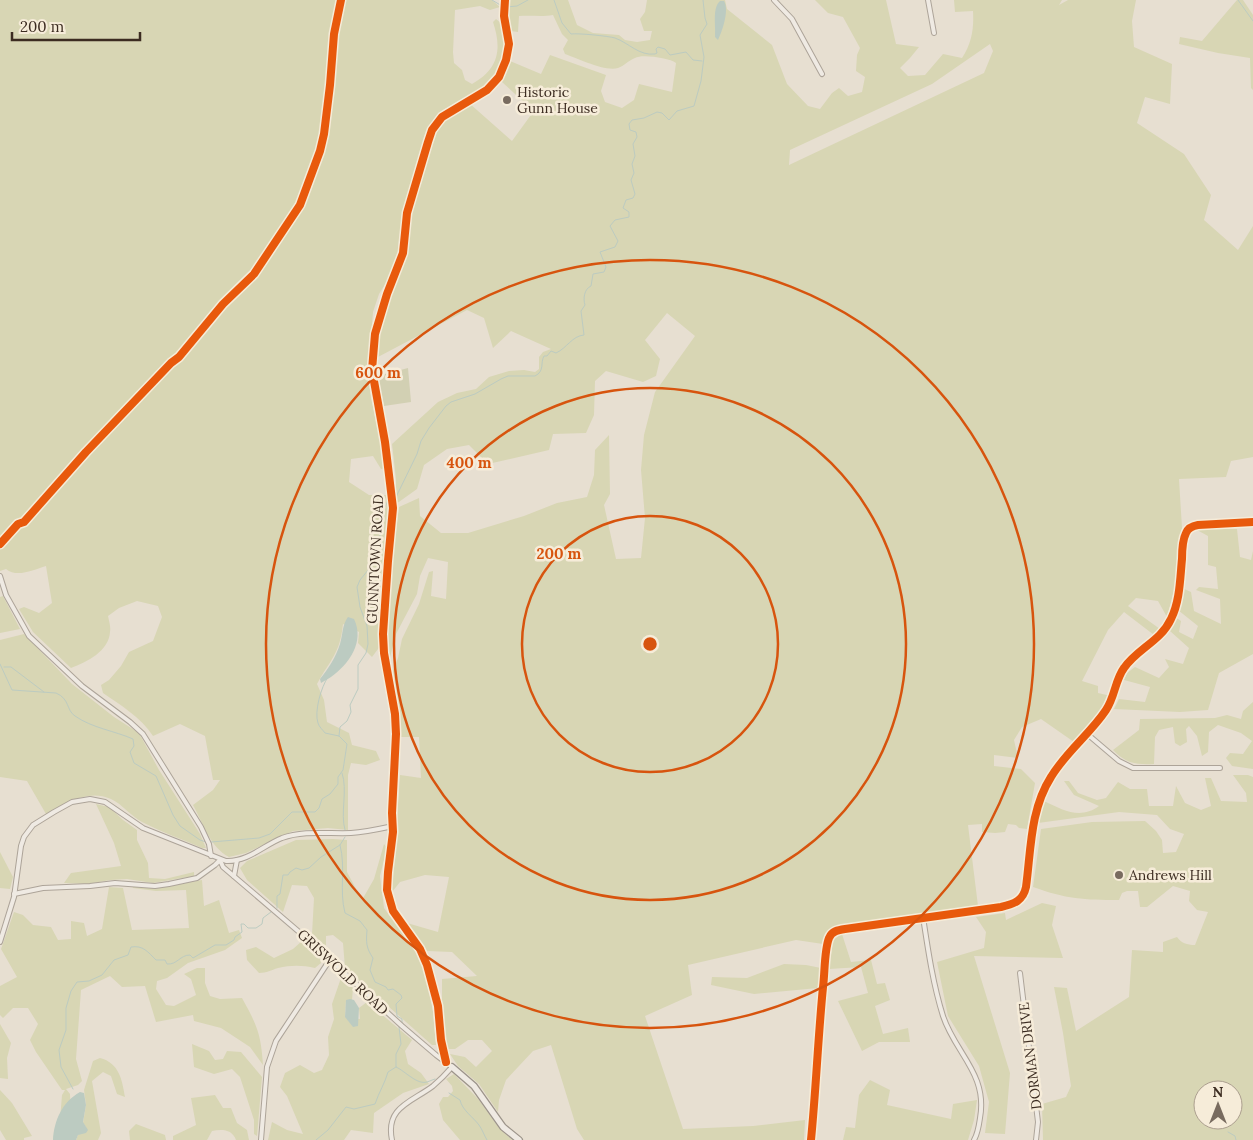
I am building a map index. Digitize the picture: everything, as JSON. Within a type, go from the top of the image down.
[{"type":"street","points":[[774,0],[792,19],[822,74]]},
{"type":"street","points":[[928,0],[934,33]]},
{"type":"street","name":"GUNNTOWN ROAD","points":[[446,1062],[441,1040],[438,1006],[427,965],[420,949],[393,911],[388,899],[387,881],[393,826],[395,719],[384,653],[383,634],[393,521],[393,494],[372,370],[375,334],[387,294],[403,253],[407,213],[432,130],[445,115],[493,85],[499,77],[504,66],[509,44],[504,16],[505,4]]},
{"type":"street","points":[[811,1140],[817,1084],[821,1007],[830,937],[833,932],[923,917],[1007,906],[1022,898],[1026,887],[1033,826],[1043,792],[1057,768],[1108,707],[1123,668],[1161,633],[1170,620],[1178,596],[1183,544],[1187,531],[1198,525],[1253,522]]},
{"type":"street","points":[[0,576],[6,595],[29,636],[82,686],[143,734],[201,827],[209,844],[211,856]]},
{"type":"street","points":[[1086,733],[1119,762],[1133,768],[1220,768]]},
{"type":"street","points":[[0,942],[14,894],[21,846],[27,831],[33,825],[72,802],[98,800],[105,802],[143,828],[220,860],[237,860],[290,836],[309,833],[359,832],[393,826]]},
{"type":"street","points":[[14,894],[43,888],[115,883],[155,886],[168,884],[197,878],[220,860]]},
{"type":"street","name":"GRISWOLD ROAD","points":[[220,860],[223,867],[305,937],[402,1026],[452,1067]]},
{"type":"street","points":[[234,876],[237,860]]},
{"type":"street","points":[[923,917],[938,1000],[946,1025],[976,1075],[982,1107],[977,1136],[974,1140]]},
{"type":"street","points":[[261,1140],[267,1067],[276,1041],[329,961]]},
{"type":"street","name":"DORMAN DRIVE","points":[[1020,973],[1038,1122],[1036,1140]]},
{"type":"street","points":[[392,1140],[391,1123],[398,1109],[433,1086],[452,1067],[474,1086],[502,1127],[519,1140]]},
{"type":"shaded area","points":[[0,0],[492,0],[500,7],[490,10],[480,6],[455,10],[454,63],[462,70],[465,80],[472,84],[488,72],[493,65],[497,50],[496,32],[493,22],[496,19],[502,24],[505,36],[505,50],[501,65],[492,82],[443,110],[430,124],[402,215],[397,259],[389,278],[379,294],[373,312],[368,375],[386,468],[381,469],[373,456],[351,459],[349,482],[369,495],[390,495],[391,513],[386,546],[381,613],[381,645],[372,657],[358,643],[359,632],[343,624],[337,650],[317,684],[324,700],[327,722],[349,733],[352,745],[376,751],[380,760],[366,765],[351,763],[348,775],[348,830],[328,828],[293,831],[246,853],[229,857],[222,853],[212,841],[193,805],[213,790],[220,780],[213,780],[205,736],[180,724],[153,736],[136,717],[103,693],[101,685],[109,680],[121,666],[129,652],[153,641],[162,617],[158,606],[137,601],[119,608],[108,616],[110,630],[106,645],[84,663],[71,668],[33,632],[19,609],[24,607],[39,613],[52,603],[46,566],[20,573],[10,572],[6,569],[0,571]]},
{"type":"shaded area","points":[[509,0],[568,0],[577,25],[593,33],[619,35],[625,40],[637,42],[650,40],[652,31],[644,31],[640,19],[645,12],[647,0],[725,0],[727,9],[772,45],[787,84],[808,106],[820,109],[832,93],[839,88],[848,96],[862,92],[865,77],[856,71],[857,55],[860,48],[843,17],[828,13],[815,0],[886,0],[896,44],[919,47],[900,68],[908,76],[925,75],[943,54],[962,58],[972,35],[973,11],[955,12],[954,0],[1062,0],[1059,5],[1068,0],[1136,0],[1132,21],[1134,47],[1172,64],[1170,104],[1145,97],[1137,123],[1184,154],[1211,195],[1204,220],[1238,250],[1253,226],[1253,457],[1231,461],[1226,477],[1179,479],[1182,528],[1176,583],[1167,617],[1158,601],[1136,598],[1128,606],[1160,629],[1154,635],[1124,612],[1108,630],[1082,681],[1098,686],[1098,693],[1111,696],[1074,742],[1041,719],[1022,727],[1014,740],[1018,758],[994,755],[994,766],[1021,769],[1035,783],[1027,829],[1008,824],[1005,832],[995,833],[982,832],[982,824],[968,825],[978,906],[844,925],[830,931],[823,944],[796,940],[688,965],[692,995],[645,1016],[683,1129],[753,1126],[805,1120],[804,1140],[584,1140],[577,1129],[551,1045],[533,1051],[506,1080],[499,1100],[498,1112],[479,1084],[458,1066],[450,1054],[465,1057],[476,1067],[492,1051],[482,1040],[468,1040],[455,1049],[447,1049],[442,1011],[442,979],[477,976],[452,952],[427,951],[407,923],[438,932],[449,877],[425,875],[400,882],[392,892],[400,775],[421,778],[419,737],[400,737],[393,670],[402,639],[419,604],[429,572],[433,571],[431,596],[446,599],[448,562],[428,558],[420,576],[417,594],[396,634],[389,661],[387,614],[399,507],[419,498],[420,516],[441,533],[468,533],[524,516],[557,503],[587,497],[594,475],[595,450],[609,435],[610,494],[604,505],[616,559],[641,558],[645,518],[641,470],[644,435],[655,392],[695,336],[667,313],[645,340],[660,359],[656,376],[643,382],[606,371],[595,381],[594,415],[586,433],[553,434],[549,450],[488,464],[469,445],[447,449],[424,465],[417,489],[396,504],[396,479],[392,444],[438,402],[457,393],[476,389],[489,377],[509,371],[524,370],[535,372],[539,369],[539,357],[543,352],[551,349],[511,331],[493,348],[484,318],[467,310],[378,357],[375,354],[385,307],[400,273],[412,206],[436,128],[442,120],[469,103],[512,141],[536,108],[527,105],[502,82],[510,61],[541,74],[550,55],[606,75],[601,91],[605,102],[622,108],[634,100],[639,84],[672,92],[676,63],[673,61],[643,56],[633,59],[618,68],[606,68],[565,54],[563,49],[568,40],[562,34],[553,15],[519,16],[518,32],[511,31],[507,18]],"holes":[[[990,44],[993,51],[984,73],[789,165],[790,150],[932,84]]]},
{"type":"shaded area","points":[[1237,0],[1243,0],[1253,15],[1253,90],[1251,88],[1250,58],[1179,44],[1180,37],[1202,41]]},
{"type":"shaded area","points":[[720,1],[724,1],[726,10],[718,40],[715,37],[715,18],[716,8]]},
{"type":"shaded area","points":[[408,368],[411,402],[384,406],[378,376]]},
{"type":"shaded area","points":[[1208,528],[1237,529],[1240,557],[1251,560],[1253,551],[1253,654],[1219,673],[1208,710],[1180,712],[1114,709],[1119,699],[1145,702],[1150,687],[1124,680],[1127,673],[1135,667],[1159,678],[1169,667],[1165,659],[1183,664],[1189,648],[1170,631],[1175,617],[1181,621],[1179,632],[1193,639],[1198,626],[1178,610],[1182,588],[1191,592],[1194,611],[1221,624],[1220,599],[1196,590],[1199,587],[1218,589],[1216,567],[1208,565],[1208,536],[1197,530]]},
{"type":"shaded area","points":[[3,596],[20,629],[0,633],[0,597]]},
{"type":"shaded area","points":[[348,617],[354,619],[357,628],[358,636],[353,652],[338,672],[321,683],[320,679],[332,663],[338,649]]},
{"type":"shaded area","points":[[24,634],[72,684],[114,717],[139,733],[159,770],[200,834],[206,848],[149,826],[115,801],[102,796],[85,796],[46,814],[27,781],[0,777],[0,640]]},
{"type":"shaded area","points":[[1253,702],[1253,769],[1232,766],[1226,758],[1230,753],[1243,754],[1252,741],[1241,733],[1218,725],[1209,732],[1208,752],[1202,756],[1197,736],[1189,726],[1186,729],[1187,742],[1180,746],[1175,743],[1173,727],[1159,730],[1155,737],[1154,764],[1131,762],[1122,758],[1113,750],[1139,730],[1140,719],[1215,718],[1227,715],[1241,719],[1243,711]]},
{"type":"shaded area","points":[[1233,775],[1253,777],[1253,1140],[1043,1140],[1042,1104],[1066,1097],[1071,1086],[1054,987],[1067,988],[1076,1031],[1129,997],[1132,950],[1163,952],[1163,942],[1177,937],[1184,943],[1195,945],[1208,912],[1197,910],[1189,901],[1190,891],[1173,886],[1147,907],[1140,907],[1138,891],[1122,893],[1119,900],[1095,900],[1065,896],[1033,887],[1041,829],[1092,822],[1145,821],[1156,831],[1162,840],[1163,853],[1176,852],[1184,834],[1170,829],[1157,815],[1119,812],[1038,823],[1044,801],[1072,812],[1085,812],[1099,806],[1074,795],[1064,781],[1069,781],[1078,793],[1097,800],[1106,798],[1118,782],[1130,789],[1147,789],[1149,806],[1173,806],[1176,786],[1185,803],[1201,810],[1211,806],[1205,778],[1211,778],[1221,801],[1247,802],[1246,793]]},
{"type":"shaded area","points":[[96,804],[109,807],[137,830],[137,840],[148,863],[149,878],[165,879],[194,872],[194,876],[153,883],[127,879],[88,884],[64,883],[71,873],[121,866],[114,843]]},
{"type":"shaded area","points":[[296,840],[347,840],[347,872],[362,900],[374,879],[384,844],[387,848],[380,876],[384,908],[417,953],[427,979],[436,1045],[432,1045],[345,968],[343,943],[333,935],[326,936],[326,947],[312,934],[314,898],[307,886],[292,885],[283,912],[247,880],[240,868],[247,861]]},
{"type":"shaded area","points":[[0,852],[13,877],[10,889],[0,888]]},
{"type":"shaded area","points":[[202,880],[204,906],[219,900],[229,933],[239,930],[242,938],[225,950],[188,963],[167,978],[157,981],[156,989],[166,1005],[174,1006],[196,995],[191,979],[184,974],[197,968],[205,968],[205,983],[210,996],[220,999],[242,998],[257,1030],[263,1065],[250,1047],[221,1028],[194,1021],[193,1015],[156,1022],[145,986],[122,987],[110,976],[81,990],[76,1059],[82,1081],[78,1085],[66,1089],[70,1094],[72,1140],[59,1132],[62,1095],[65,1090],[62,1090],[30,1040],[38,1024],[28,1008],[13,1008],[3,1018],[0,1015],[0,986],[17,977],[1,949],[14,912],[23,915],[33,925],[51,927],[58,940],[71,939],[71,921],[84,923],[87,936],[102,929],[109,887],[123,888],[132,930],[189,928],[186,890],[156,891],[133,888],[132,885],[158,888]]},
{"type":"shaded area","points":[[1042,903],[1056,906],[1052,925],[1063,958],[974,956],[1010,1073],[1005,1134],[985,1133],[989,1102],[979,1066],[948,1016],[937,962],[984,948],[986,932],[976,917],[1005,913],[1006,920]]},
{"type":"shaded area","points":[[842,934],[851,962],[871,960],[877,984],[885,983],[890,1000],[875,1006],[883,1034],[908,1028],[910,1042],[879,1042],[862,1051],[838,1001],[868,993],[861,967],[829,969],[833,940]]},
{"type":"shaded area","points":[[302,941],[319,954],[321,963],[315,968],[292,966],[259,973],[247,960],[246,950],[256,947],[274,958],[293,949]]},
{"type":"shaded area","points":[[784,964],[821,968],[818,988],[754,994],[711,985],[712,977],[747,978]]},
{"type":"shaded area","points":[[341,978],[353,988],[352,1000],[346,1000],[345,1017],[360,1019],[359,1008],[367,1002],[412,1040],[405,1051],[408,1064],[421,1073],[429,1084],[403,1093],[374,1113],[373,1133],[351,1130],[344,1140],[268,1140],[272,1122],[287,1130],[303,1134],[287,1096],[280,1087],[285,1073],[300,1065],[314,1073],[322,1070],[329,1055],[328,1037],[334,1019],[332,1004]]},
{"type":"shaded area","points":[[346,1000],[354,1000],[359,1008],[358,1026],[353,1027],[345,1017]]},
{"type":"shaded area","points":[[0,1024],[11,1043],[7,1058],[8,1079],[0,1078]]},
{"type":"shaded area","points":[[192,1044],[209,1051],[215,1060],[223,1059],[227,1051],[241,1052],[262,1077],[257,1136],[254,1134],[254,1120],[240,1077],[232,1069],[214,1074],[194,1067]]},
{"type":"shaded area","points":[[100,1058],[106,1060],[115,1068],[121,1078],[125,1097],[117,1094],[111,1076],[103,1072],[92,1081],[101,1133],[98,1140],[76,1140],[86,1127],[83,1123],[86,1105],[84,1090],[93,1061]]},
{"type":"shaded area","points":[[454,1074],[479,1100],[499,1128],[512,1140],[460,1140],[443,1120],[439,1104],[443,1097],[448,1097],[453,1091],[452,1086],[446,1079]]},
{"type":"shaded area","points":[[870,1080],[890,1090],[887,1105],[951,1119],[953,1104],[977,1100],[968,1140],[843,1140],[846,1127],[855,1128],[859,1095]]},
{"type":"shaded area","points":[[0,1090],[12,1103],[32,1136],[24,1138],[24,1140],[6,1140],[0,1130]]},
{"type":"shaded area","points":[[80,1092],[84,1093],[86,1105],[83,1122],[88,1130],[86,1133],[78,1135],[76,1140],[53,1140],[55,1126],[60,1113],[68,1101]]},
{"type":"shaded area","points":[[215,1095],[223,1108],[231,1108],[237,1123],[247,1130],[249,1140],[236,1140],[229,1132],[219,1130],[212,1131],[207,1140],[173,1140],[173,1136],[196,1125],[191,1098]]},
{"type":"shaded area","points":[[136,1124],[165,1135],[166,1140],[130,1140],[129,1131]]},
{"type":"waterway","points":[[492,0],[502,6]]},
{"type":"waterway","points":[[506,7],[517,6],[528,0]]},
{"type":"waterway","points":[[554,0],[562,23],[571,34],[615,38],[639,51],[649,54],[657,53],[656,49],[658,47],[665,49],[670,55],[686,52],[693,60],[702,61]]},
{"type":"waterway","points":[[394,497],[396,497],[417,454],[421,441],[446,406],[451,402],[475,394],[508,376],[535,376],[540,372],[544,356],[547,356],[551,351],[556,353],[576,338],[584,335],[581,311],[585,305],[585,292],[591,286],[593,274],[604,272],[606,267],[600,252],[615,247],[618,241],[610,226],[615,220],[629,217],[629,212],[623,208],[626,200],[633,198],[635,194],[631,180],[634,173],[632,164],[635,156],[633,144],[637,137],[636,132],[630,130],[629,124],[632,120],[644,118],[657,112],[662,113],[669,120],[677,111],[694,106],[701,81],[704,57],[700,35],[707,24],[703,0]]},
{"type":"waterway","points":[[1238,0],[1253,21]]},
{"type":"waterway","points":[[339,736],[340,727],[347,721],[351,712],[350,705],[358,689],[358,665],[366,653],[368,644],[367,626],[360,607],[357,587],[360,580],[373,564],[380,536],[381,513],[390,498]]},
{"type":"waterway","points":[[0,664],[12,690],[56,693],[64,698],[70,711],[75,716],[96,726],[133,739],[134,746],[130,752],[134,763],[156,776],[173,815],[180,826],[206,842]]},
{"type":"waterway","points":[[4,667],[11,667],[44,692]]},
{"type":"waterway","points":[[211,842],[259,838],[270,834],[292,812],[315,812],[319,808],[322,799],[330,794],[338,784],[338,777],[343,770],[347,744],[339,736],[325,733],[319,726],[317,718],[319,700],[328,677]]},
{"type":"waterway","points":[[342,773],[344,780],[343,816],[345,830]]},
{"type":"waterway","points":[[277,908],[277,896],[280,894],[283,875],[288,875],[296,868],[302,870],[309,868],[321,857],[340,845],[345,837]]},
{"type":"waterway","points":[[340,845],[345,913],[360,921],[367,930],[367,945],[373,958],[370,970],[375,982],[386,987],[388,990],[393,989],[401,995],[402,998],[396,1004],[397,1016],[402,1019],[402,1023]]},
{"type":"waterway","points":[[73,1089],[61,1067],[59,1050],[66,1030],[66,1008],[71,991],[77,982],[89,981],[102,975],[114,960],[128,955],[131,947],[142,948],[156,960],[165,960],[167,964],[173,963],[187,955],[193,958],[215,945],[226,945],[234,940],[242,932],[241,924],[248,928],[256,928],[262,924],[263,918],[271,912]]},
{"type":"waterway","points":[[399,1027],[401,1044],[396,1054],[396,1067],[419,1081],[427,1082],[435,1079]]},
{"type":"waterway","points":[[316,1140],[328,1130],[346,1107],[354,1109],[375,1104],[388,1072],[396,1067]]},
{"type":"waterway","points":[[449,1093],[460,1100],[465,1110],[477,1122],[487,1140]]},
{"type":"waterway","points":[[1228,1132],[1235,1136],[1236,1140]]},
{"type":"cycle path","points":[[0,544],[18,524],[24,522],[86,452],[171,363],[179,357],[223,304],[254,274],[300,205],[320,151],[324,134],[334,34],[341,0]]},
{"type":"cycle path","points":[[446,1062],[441,1040],[438,1006],[427,965],[420,949],[393,911],[387,890],[393,832],[392,813],[396,734],[395,714],[384,653],[383,634],[393,508],[385,442],[372,370],[375,334],[387,294],[403,253],[407,213],[432,130],[442,117],[487,90],[499,77],[506,60],[509,44],[504,16],[505,0]]},
{"type":"cycle path","points":[[811,1140],[825,956],[830,936],[842,929],[1001,907],[1020,899],[1025,892],[1032,831],[1044,790],[1057,768],[1106,710],[1119,678],[1129,661],[1167,627],[1178,597],[1183,546],[1187,531],[1198,525],[1253,522]]},
{"type":"place","name":"Historic Gunn House","points":[[507,100]]},
{"type":"place","name":"Andrews Hill","points":[[1119,875]]}]
